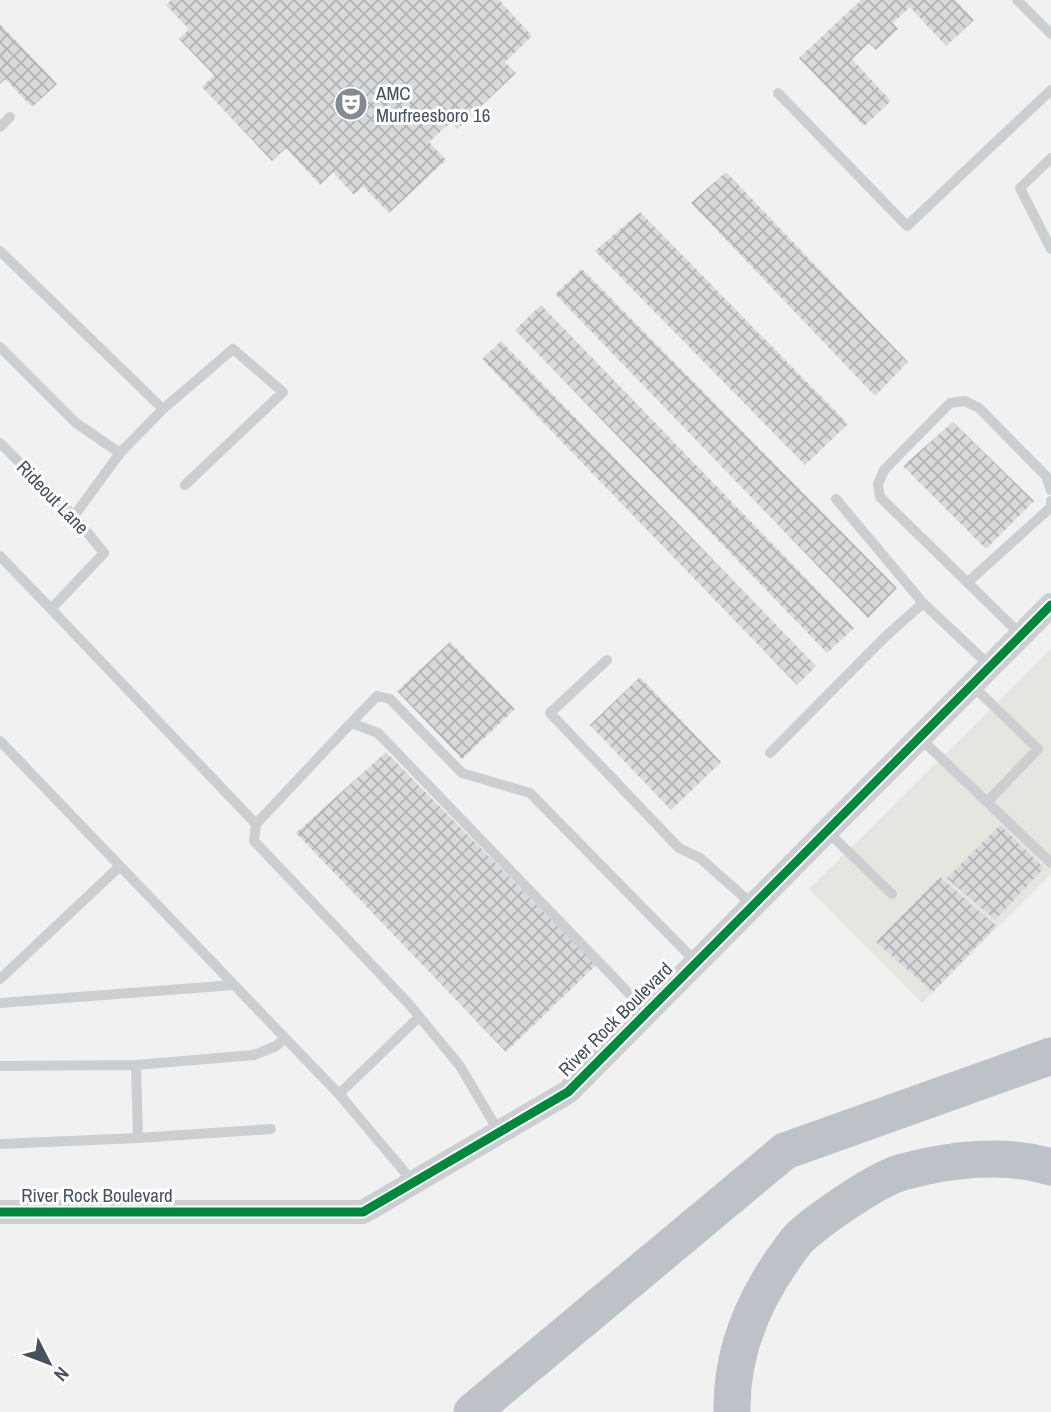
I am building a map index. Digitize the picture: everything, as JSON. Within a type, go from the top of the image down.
[{"type":"highway","points":[[472,1412],[785,1151],[1051,1056]]},
{"type":"highway","points":[[732,1412],[732,1384],[747,1325],[767,1282],[799,1238],[848,1201],[901,1172],[968,1160],[1028,1160],[1051,1167]]},
{"type":"street","name":"River Rock Boulevard","points":[[0,1212],[363,1212],[568,1092],[1051,605]]},
{"type":"lane","points":[[1017,0],[1051,34]]},
{"type":"lane","points":[[778,93],[907,226],[1051,90]]},
{"type":"lane","points":[[0,127],[10,117]]},
{"type":"lane","points":[[1051,158],[1020,188],[1051,249]]},
{"type":"lane","points":[[0,251],[163,409]]},
{"type":"lane","points":[[0,347],[76,423],[120,453]]},
{"type":"lane","points":[[74,516],[120,453],[163,409],[233,349],[283,392],[185,485]]},
{"type":"lane","points":[[1021,635],[880,497],[878,484],[884,470],[950,403],[965,401],[979,408],[1046,476],[1051,490]]},
{"type":"lane","name":"Rideout Lane","points":[[0,443],[74,516],[104,552],[51,609]]},
{"type":"lane","points":[[836,499],[923,603],[990,666]]},
{"type":"lane","points":[[968,582],[1051,507],[1051,501]]},
{"type":"lane","points":[[0,556],[256,824]]},
{"type":"lane","points":[[770,753],[885,637],[923,603]]},
{"type":"lane","points":[[607,660],[550,713],[679,848],[700,858],[754,905]]},
{"type":"lane","points":[[972,684],[1038,749],[987,802]]},
{"type":"lane","points":[[499,1132],[460,1066],[419,1017],[254,841],[256,824],[377,696],[390,699],[462,773],[530,793],[697,962]]},
{"type":"lane","points":[[351,723],[378,733],[648,1012]]},
{"type":"lane","points":[[919,737],[1051,863]]},
{"type":"lane","points":[[0,741],[340,1094],[413,1182]]},
{"type":"lane","points":[[827,831],[892,894]]},
{"type":"lane","points":[[0,979],[120,866]]},
{"type":"lane","points":[[0,1003],[234,985]]},
{"type":"lane","points":[[340,1094],[419,1017]]},
{"type":"lane","points":[[0,1066],[136,1065],[254,1055],[276,1046],[285,1038]]},
{"type":"lane","points":[[136,1065],[138,1138]]},
{"type":"lane","points":[[0,1144],[271,1129]]},
{"type":"shaded area","points":[[1051,649],[1051,874],[922,1003],[809,889]]},
{"type":"building","name":"AMC Murfreesboro 16","points":[[171,0],[499,0],[532,36],[505,62],[516,73],[457,129],[451,122],[429,142],[446,160],[389,213],[363,186],[354,195],[333,172],[320,185],[286,148],[272,161],[202,87],[214,75],[179,39],[189,29],[166,5]]},
{"type":"building","points":[[861,0],[955,0],[974,20],[946,46],[910,7],[893,23],[898,29],[876,50],[869,43],[852,59],[891,101],[864,126],[799,58]]},
{"type":"building","points":[[0,24],[57,84],[32,107],[5,79],[0,84]]},
{"type":"building","points":[[726,172],[908,362],[875,396],[691,203]]},
{"type":"building","points":[[640,212],[848,424],[805,465],[595,251]]},
{"type":"building","points":[[582,269],[897,588],[868,618],[555,294]]},
{"type":"building","points":[[541,305],[854,628],[827,653],[515,330]]},
{"type":"building","points":[[501,341],[816,666],[797,685],[482,359]]},
{"type":"building","points":[[953,422],[1034,501],[986,549],[903,466]]},
{"type":"building","points":[[450,642],[515,709],[462,759],[397,691]]},
{"type":"building","points":[[640,677],[721,762],[671,810],[590,725]]},
{"type":"building","points":[[386,752],[596,965],[506,1052],[296,833]]},
{"type":"building","points":[[1000,825],[1044,868],[995,920],[947,878]]},
{"type":"building","points":[[940,877],[996,926],[933,992],[876,942]]},
{"type":"cycle path","points":[[0,1212],[363,1212],[568,1092],[1051,605]]},
{"type":"place","name":"AMC Murfreesboro 16","points":[[351,104]]}]
